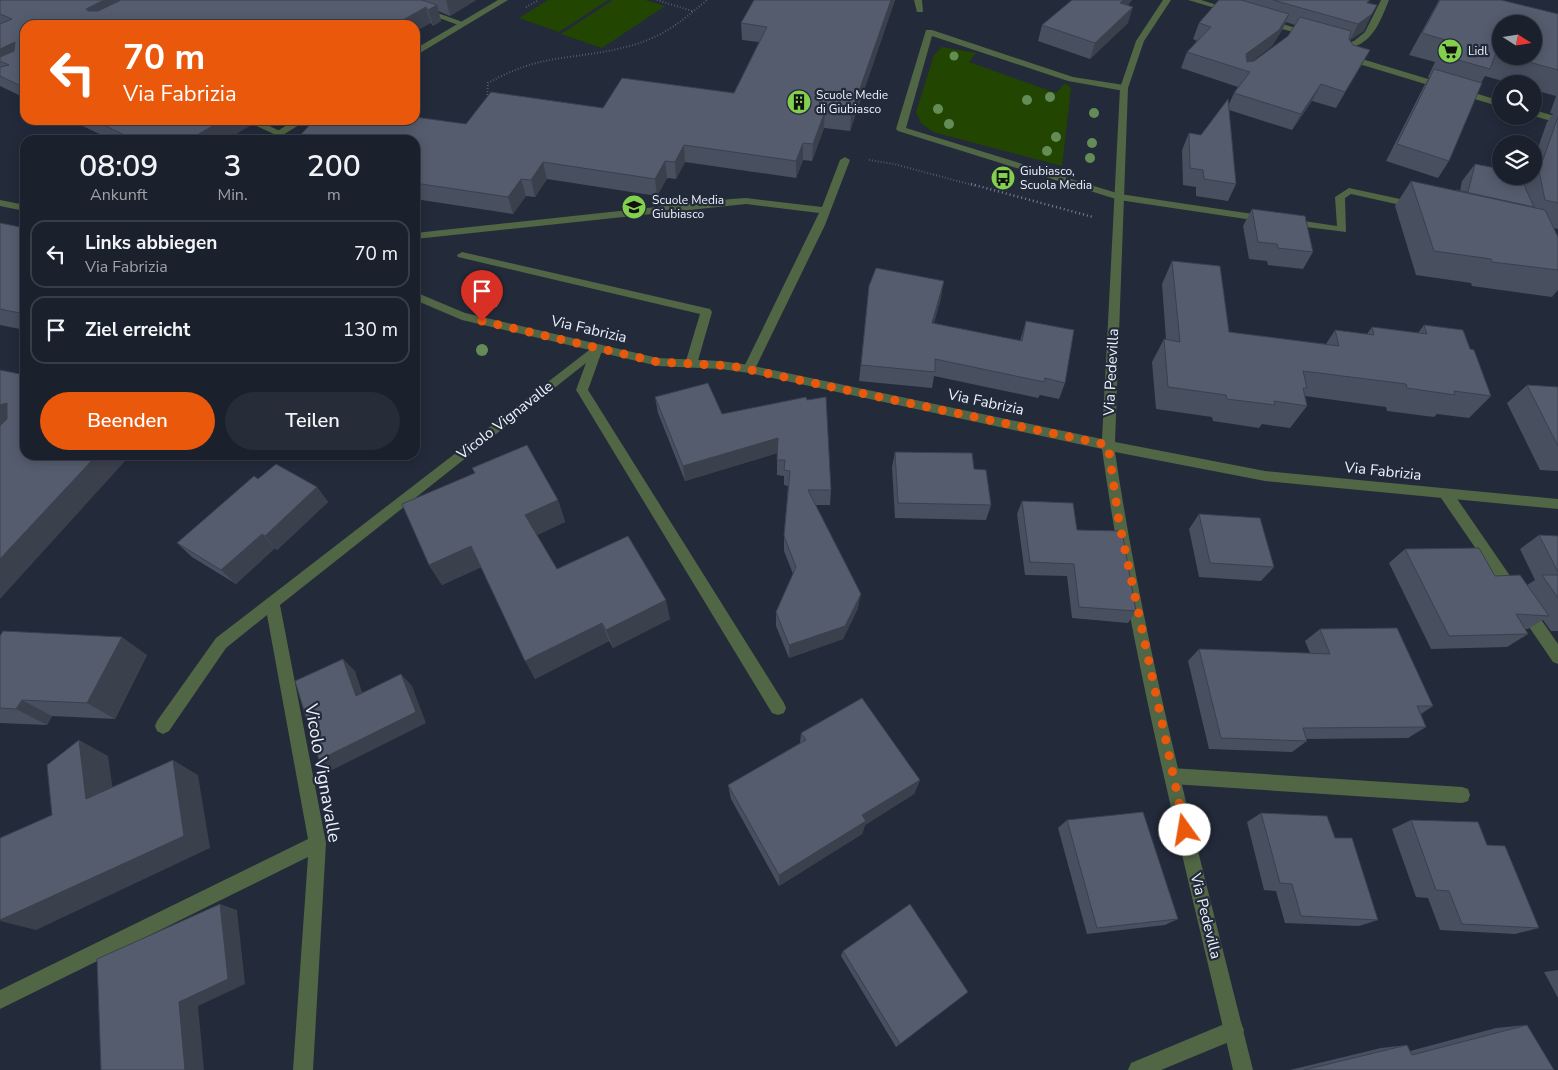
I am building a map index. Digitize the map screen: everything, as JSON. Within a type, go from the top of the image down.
[{"type":"street","points":[[394,0],[464,24]]},
{"type":"street","points":[[420,50],[504,0]]},
{"type":"street","points":[[918,0],[920,10]]},
{"type":"street","name":"Via Pedevilla","points":[[1167,0],[1140,38],[1132,55],[1124,88],[1108,445],[1119,522],[1172,776],[1242,1070]]},
{"type":"street","points":[[1192,0],[1250,17],[1288,31],[1324,38]]},
{"type":"street","points":[[1385,0],[1367,37],[1361,42],[1345,44],[1346,54],[1354,60],[1492,101]]},
{"type":"street","points":[[1124,88],[1071,79],[930,32],[901,129],[1119,198],[1342,230],[1340,197],[1349,191],[1425,208]]},
{"type":"street","points":[[1542,115],[1558,120]]},
{"type":"street","points":[[261,125],[279,133]]},
{"type":"street","points":[[276,135],[293,125]]},
{"type":"street","points":[[0,203],[20,207]]},
{"type":"street","name":"Via Fabrizia","points":[[420,298],[462,316],[658,362],[721,364],[748,369],[1187,463],[1264,476],[1558,504]]},
{"type":"street","points":[[597,348],[582,390],[778,708]]},
{"type":"street","name":"Vicolo Vignavalle","points":[[163,726],[221,643],[597,348]]},
{"type":"street","points":[[1446,494],[1558,657]]},
{"type":"street","name":"Vicolo Vignavalle","points":[[272,603],[317,843],[303,1070]]},
{"type":"street","points":[[1172,776],[1462,795]]},
{"type":"street","points":[[0,1000],[317,843]]},
{"type":"street","points":[[1138,1070],[1234,1030]]},
{"type":"lane","points":[[748,369],[826,211],[845,160]]},
{"type":"lane","points":[[420,236],[746,201],[826,211]]},
{"type":"lane","points":[[462,255],[706,312],[691,364]]},
{"type":"path","points":[[657,0],[693,11]]},
{"type":"path","points":[[486,108],[488,83],[501,75],[541,60],[608,52],[643,42],[661,34],[707,0]]},
{"type":"path","points":[[845,160],[871,160],[894,164],[1118,224]]},
{"type":"green space","points":[[548,0],[608,0],[559,32],[519,18]]},
{"type":"green space","points":[[613,0],[645,0],[665,6],[602,48],[561,34]]},
{"type":"green space","points":[[942,47],[976,53],[969,62],[1056,93],[1065,83],[1071,88],[1062,166],[933,132],[921,123],[916,112],[934,55]]},
{"type":"building","points":[[0,0],[104,0],[86,9],[88,11],[98,11],[121,0],[422,0],[437,5],[428,10],[426,7],[403,20],[20,20],[20,86],[0,76],[0,67],[9,65],[0,61],[0,57],[14,51],[15,42],[0,49],[0,24],[12,19],[0,14]]},
{"type":"building","name":"Scuole Medie di Giubiasco","points":[[754,0],[891,0],[851,114],[825,111],[813,144],[803,143],[796,161],[684,145],[675,162],[665,161],[655,179],[543,162],[531,180],[521,179],[508,197],[420,184],[420,135],[300,135],[310,125],[420,125],[420,118],[466,124],[491,92],[603,108],[622,78],[734,93],[767,27],[741,23]]},
{"type":"building","points":[[1072,0],[1123,0],[1120,3],[1133,7],[1095,43],[1042,25]]},
{"type":"building","points":[[1219,0],[1241,0],[1289,14],[1279,30],[1246,54],[1247,62],[1254,61],[1288,36],[1300,17],[1351,31],[1349,39],[1353,45],[1370,50],[1345,92],[1321,84],[1301,114],[1234,93],[1250,72],[1187,52],[1211,27],[1199,23]]},
{"type":"building","points":[[1273,0],[1369,0],[1367,3],[1377,5],[1372,14],[1358,24]]},
{"type":"building","points":[[1440,0],[1501,0],[1558,14],[1558,70],[1540,65],[1542,65],[1542,15],[1492,15],[1492,64],[1490,69],[1441,55],[1449,41],[1422,33]]},
{"type":"building","points":[[1434,69],[1482,83],[1449,161],[1397,144]]},
{"type":"building","points":[[1228,99],[1236,184],[1204,179],[1203,170],[1190,168],[1189,133],[1201,135]]},
{"type":"building","points":[[1558,117],[1558,203],[1545,200],[1542,185],[1542,162]]},
{"type":"building","points":[[104,125],[214,125],[197,135],[124,135]]},
{"type":"building","points":[[1475,164],[1492,167],[1492,185],[1524,185],[1534,207],[1456,190],[1468,192]]},
{"type":"building","points":[[1411,181],[1545,210],[1558,237],[1558,270],[1492,262],[1491,259],[1434,251]]},
{"type":"building","points":[[1252,209],[1305,216],[1313,252],[1278,248],[1277,244],[1258,242]]},
{"type":"building","points":[[0,223],[20,227],[20,313],[0,309]]},
{"type":"building","points":[[1172,261],[1220,266],[1229,332],[1339,346],[1335,330],[1374,335],[1372,327],[1427,334],[1424,325],[1463,330],[1470,349],[1474,350],[1491,396],[1454,391],[1455,395],[1407,388],[1406,384],[1303,371],[1307,388],[1303,388],[1307,406],[1274,401],[1275,405],[1227,399],[1226,395],[1168,387],[1164,339],[1180,342]]},
{"type":"building","points":[[876,268],[944,281],[932,323],[1022,341],[1026,321],[1074,330],[1065,383],[1045,378],[1044,382],[935,359],[935,372],[861,365],[869,286]]},
{"type":"building","points":[[0,370],[20,374],[20,460],[92,460],[0,559],[0,426],[7,419],[7,403],[0,405]]},
{"type":"building","points":[[708,383],[722,414],[806,397],[807,400],[826,397],[831,490],[808,490],[861,594],[845,626],[789,645],[776,612],[796,567],[784,536],[790,471],[784,470],[785,460],[777,460],[778,438],[683,466],[655,397]]},
{"type":"building","points":[[1527,385],[1558,387],[1558,446]]},
{"type":"building","points":[[527,445],[558,500],[525,515],[557,569],[628,536],[666,600],[606,630],[602,623],[525,661],[471,546],[429,565],[402,504],[475,473],[472,468]]},
{"type":"building","points":[[895,452],[972,453],[974,469],[986,470],[991,505],[898,503]]},
{"type":"building","points":[[276,464],[317,487],[265,536],[262,534],[221,570],[177,543],[254,476],[258,479]]},
{"type":"building","points":[[1022,501],[1073,503],[1077,530],[1122,531],[1136,611],[1079,607],[1074,564],[1030,562]]},
{"type":"building","points":[[1199,514],[1260,518],[1274,567],[1210,563]]},
{"type":"building","points":[[1539,535],[1558,536],[1558,572]]},
{"type":"building","points":[[1479,548],[1495,576],[1520,575],[1549,616],[1516,614],[1528,634],[1449,636],[1405,549]]},
{"type":"building","points":[[1542,575],[1558,575],[1558,598]]},
{"type":"building","points":[[1397,628],[1433,706],[1417,706],[1426,727],[1303,728],[1307,741],[1221,738],[1199,649],[1330,654],[1320,629]]},
{"type":"building","points":[[3,631],[122,637],[87,703],[22,700],[16,709],[0,708],[0,636]]},
{"type":"building","points":[[343,659],[356,696],[401,674],[416,712],[319,760],[295,681]]},
{"type":"building","points":[[862,698],[920,780],[862,815],[866,821],[779,875],[728,785],[806,740],[801,733]]},
{"type":"building","points":[[79,740],[86,799],[173,760],[184,836],[0,920],[0,838],[52,815],[47,765]]},
{"type":"building","points":[[1143,812],[1178,919],[1097,928],[1067,820]]},
{"type":"building","points":[[1261,813],[1327,816],[1335,838],[1352,838],[1378,920],[1301,916],[1292,884],[1280,883]]},
{"type":"building","points":[[1411,820],[1478,822],[1487,845],[1505,846],[1539,928],[1462,924],[1449,891],[1436,890]]},
{"type":"building","points":[[220,904],[228,979],[179,1002],[185,1070],[101,1070],[97,959]]},
{"type":"building","points":[[910,904],[968,992],[900,1044],[843,951]]},
{"type":"building","points":[[1527,1025],[1554,1070],[1304,1070],[1407,1045],[1412,1055]]},
{"type":"place","name":"Lidl","points":[[1450,51]]},
{"type":"place","name":"Scuole Medie di Giubiasco","points":[[799,102]]},
{"type":"place","name":"Giubiasco, Scuola Media","points":[[1003,178]]},
{"type":"place","name":"Scuole Media Giubiasco","points":[[634,207]]},
{"type":"route","points":[[482,321],[658,362],[732,366],[1108,445],[1119,522],[1185,830]]}]
